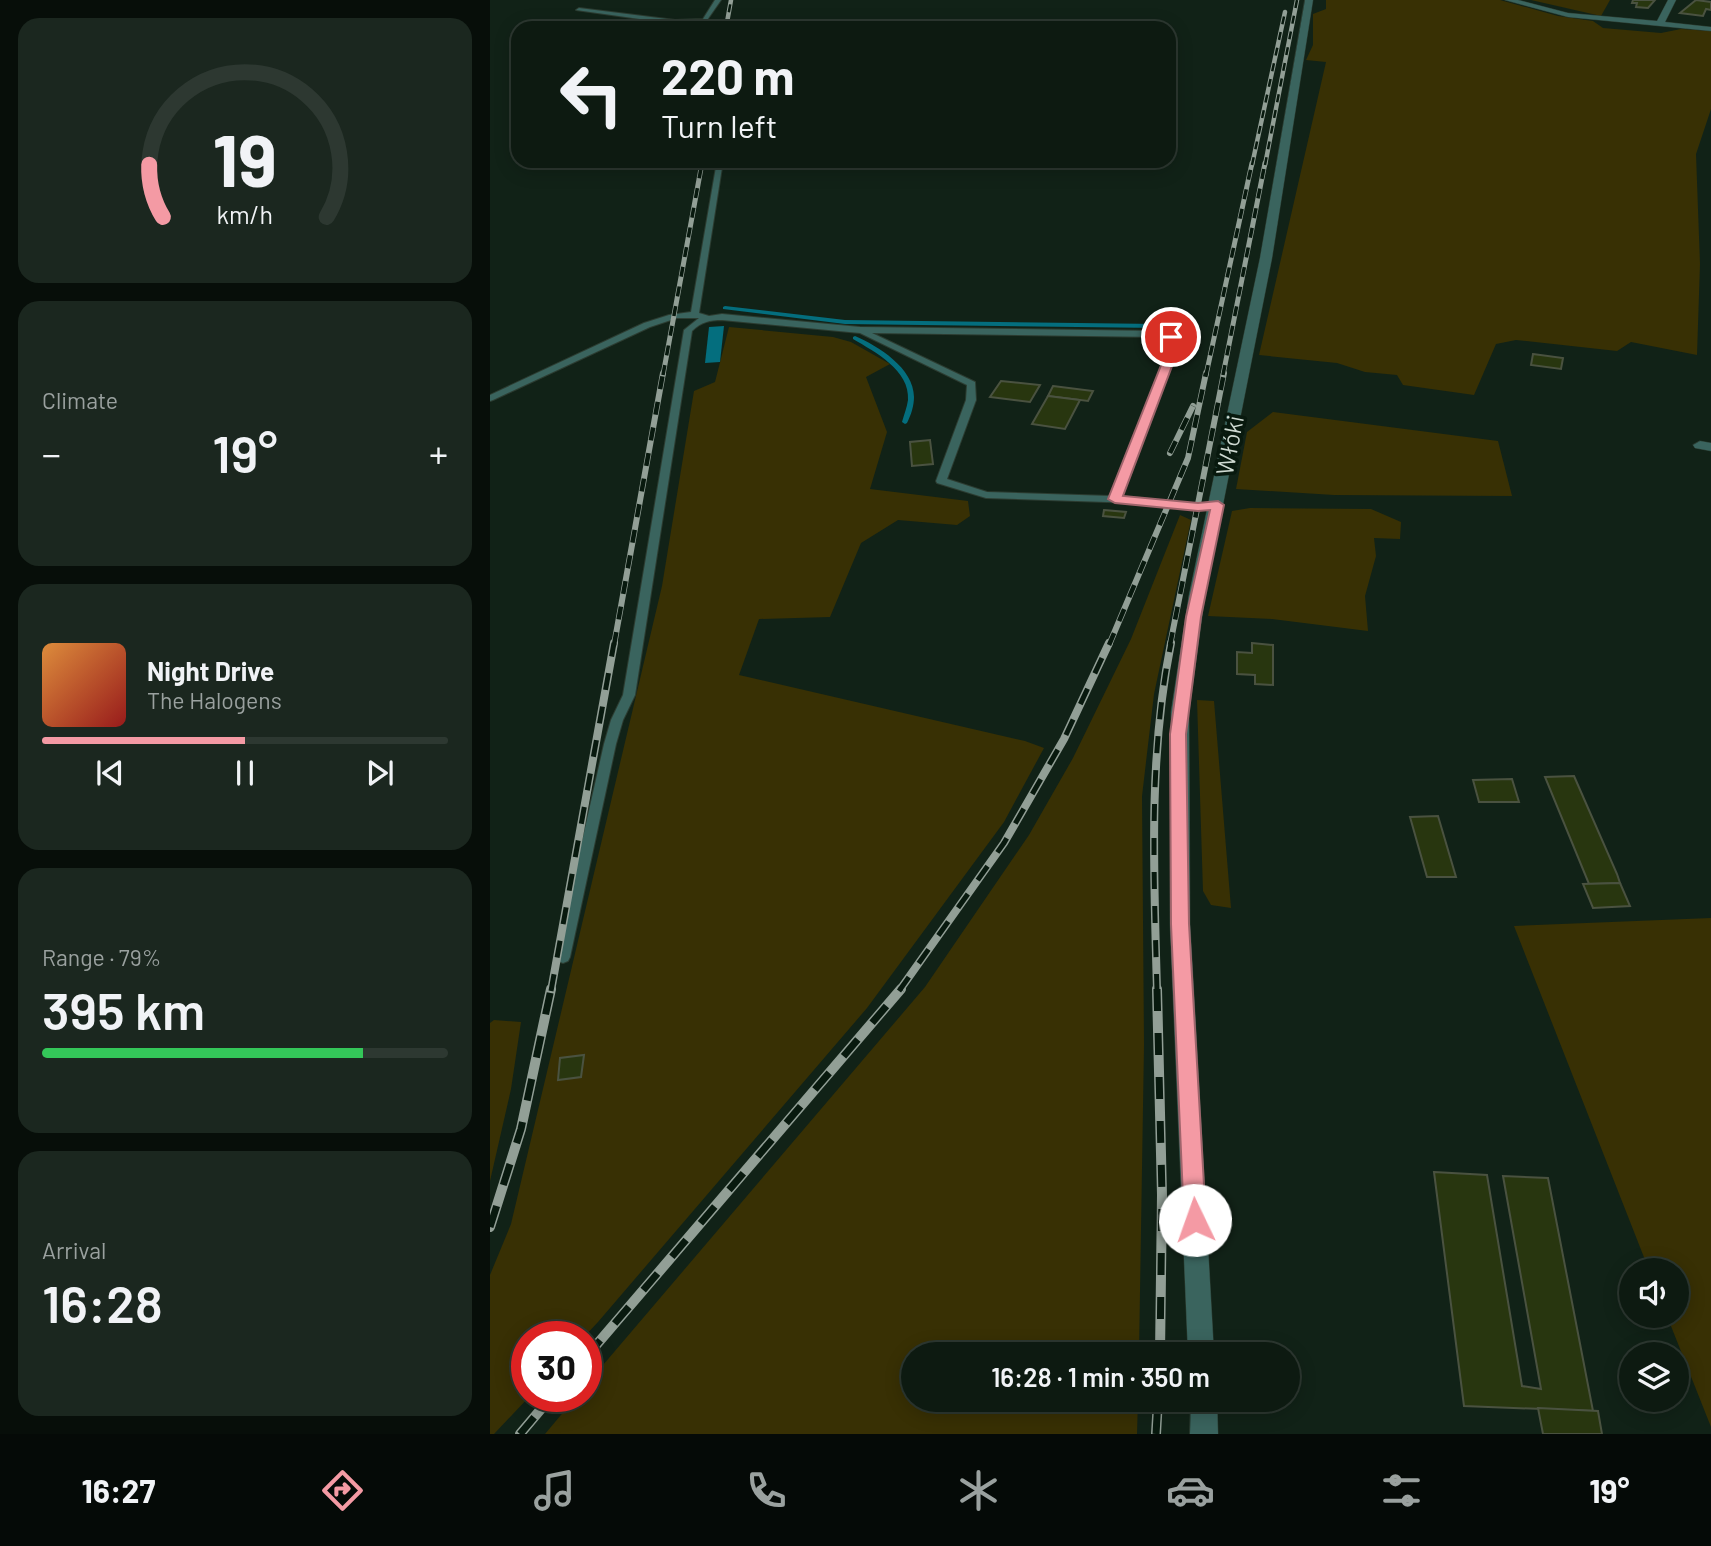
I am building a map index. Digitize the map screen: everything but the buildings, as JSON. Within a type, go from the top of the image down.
[{"type":"street","name":"Włóki","points":[[1200,1342],[1180,924],[1178,734],[1193,617],[1218,505],[1266,257],[1309,0]]},
{"type":"street","points":[[1509,0],[1568,15],[1711,29]]},
{"type":"street","points":[[1660,24],[1672,0]]},
{"type":"street","points":[[1204,1412],[1204,1434]]},
{"type":"lane","points":[[705,21],[718,0]]},
{"type":"lane","points":[[579,10],[667,21]]},
{"type":"lane","points":[[695,314],[719,168]]},
{"type":"lane","points":[[490,398],[646,325],[674,316],[695,314],[707,318]]},
{"type":"lane","points":[[563,957],[610,744],[617,720],[629,695],[688,330],[695,323],[707,318],[722,317],[860,330],[1158,334],[1171,337],[1175,345],[1115,499]]},
{"type":"lane","points":[[860,330],[972,384],[971,400],[941,481],[986,495],[1067,500],[1115,499],[1198,507],[1218,505]]},
{"type":"shaded area","points":[[1326,0],[1500,0],[1558,16],[1593,21],[1603,28],[1661,33],[1681,29],[1711,31],[1711,109],[1696,154],[1700,264],[1697,355],[1631,342],[1617,351],[1516,340],[1496,344],[1474,395],[1403,385],[1397,375],[1365,372],[1337,363],[1259,355],[1326,62],[1306,60],[1313,45],[1313,14],[1326,9]]},
{"type":"shaded area","points":[[1531,0],[1610,0],[1601,16]]},
{"type":"shaded area","points":[[729,327],[833,337],[851,342],[890,364],[866,377],[887,432],[870,489],[968,501],[970,516],[957,525],[898,520],[861,543],[830,617],[759,619],[739,675],[1025,741],[1044,748],[1004,822],[867,1008],[599,1321],[511,1321],[511,1412],[515,1412],[494,1434],[490,1434],[490,1275],[511,1224],[662,586],[694,391],[715,382]]},
{"type":"shaded area","points":[[1273,412],[1498,441],[1512,496],[1334,495],[1236,489],[1247,432]]},
{"type":"shaded area","points":[[1250,508],[1371,509],[1401,522],[1400,539],[1374,538],[1376,556],[1365,596],[1368,631],[1272,619],[1208,616],[1232,511]]},
{"type":"shaded area","points":[[1180,515],[1191,520],[1154,694],[1142,796],[1144,1045],[1139,1342],[901,1342],[901,1412],[1138,1412],[1137,1434],[545,1434],[563,1412],[602,1412],[602,1366],[925,987],[1029,835],[1073,758],[1131,639]]},
{"type":"shaded area","points":[[1197,700],[1214,701],[1231,908],[1211,905],[1203,891]]},
{"type":"shaded area","points":[[1711,918],[1711,1427],[1689,1372],[1689,1342],[1677,1342],[1672,1328],[1689,1328],[1689,1258],[1644,1258],[1514,926]]},
{"type":"shaded area","points":[[494,1020],[521,1022],[511,1089],[490,1181],[490,1023]]},
{"type":"water","points":[[724,326],[720,362],[705,363],[709,327]]},
{"type":"waterway","points":[[725,308],[845,322],[1159,326]]},
{"type":"waterway","points":[[855,338],[892,362],[906,379],[911,399],[905,422]]},
{"type":"railway","points":[[727,21],[731,0]]},
{"type":"railway","points":[[1265,165],[1297,0]]},
{"type":"railway","points":[[1252,165],[1285,12]]},
{"type":"railway","points":[[1206,375],[1252,163]]},
{"type":"railway","points":[[1223,375],[1265,163]]},
{"type":"railway","points":[[663,375],[701,168]]},
{"type":"railway","points":[[614,645],[663,373]]},
{"type":"railway","points":[[1109,645],[1188,458],[1206,373]]},
{"type":"railway","points":[[1170,645],[1224,373]]},
{"type":"railway","points":[[1170,453],[1193,406]]},
{"type":"railway","points":[[551,991],[614,643]]},
{"type":"railway","points":[[899,991],[1004,843],[1064,739],[1109,643]]},
{"type":"railway","points":[[1157,991],[1154,816],[1159,729],[1171,643]]},
{"type":"railway","points":[[490,1227],[521,1129],[551,989]]},
{"type":"railway","points":[[602,1338],[901,989]]},
{"type":"railway","points":[[1157,989],[1162,1195],[1160,1342]]},
{"type":"railway","points":[[520,1434],[539,1412]]},
{"type":"railway","points":[[1156,1434],[1157,1412]]},
{"type":"route","points":[[1171,337],[1175,345],[1115,499],[1198,507],[1218,505],[1189,639],[1178,734],[1180,924],[1195,1220]]}]
